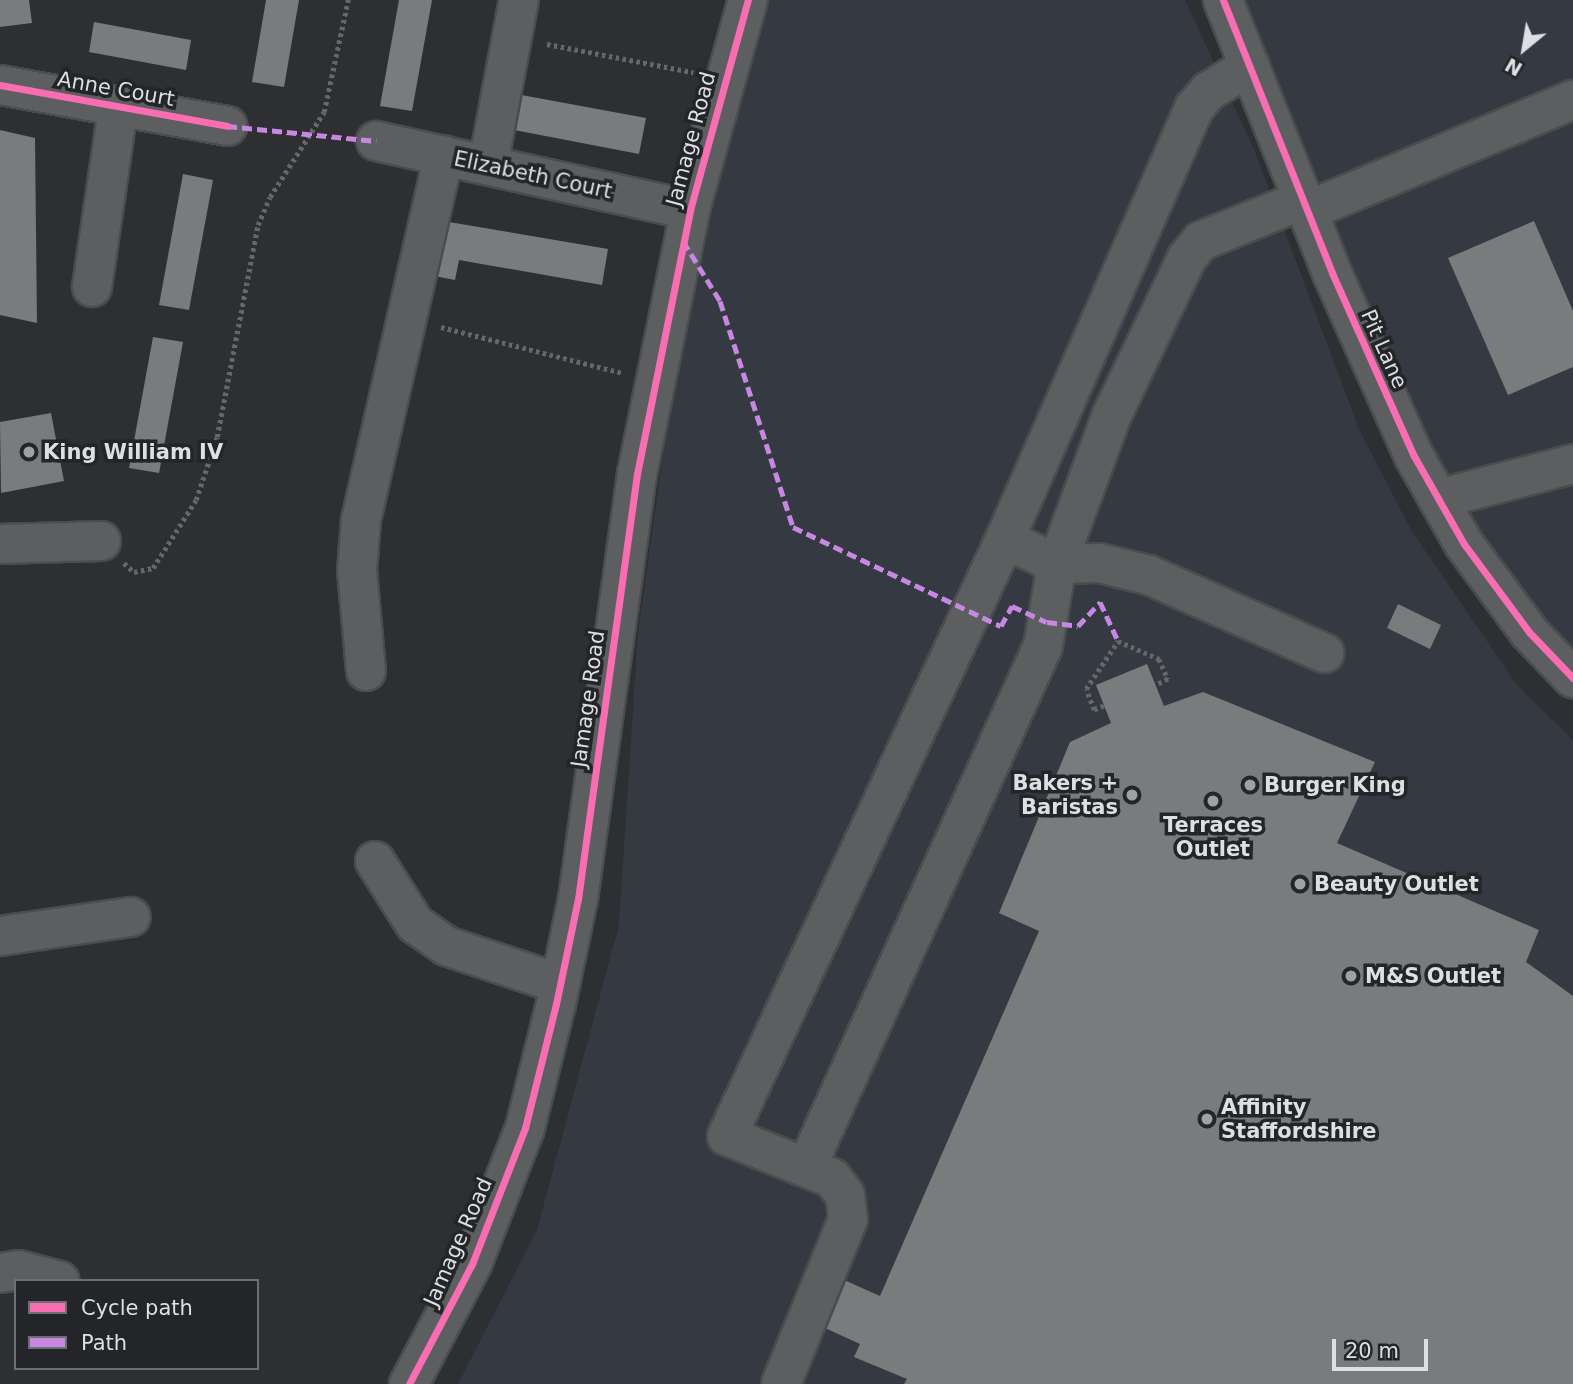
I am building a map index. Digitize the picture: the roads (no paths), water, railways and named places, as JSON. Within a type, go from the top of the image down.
[{"type":"street","points":[[488,165],[519,0]]},
{"type":"street","name":"Jamage Road","points":[[409,1384],[472,1264],[525,1128],[578,899],[637,474],[690,210],[748,0]]},
{"type":"street","name":"Pit Lane","points":[[1223,0],[1377,380],[1438,499],[1529,632],[1570,668]]},
{"type":"street","points":[[781,1384],[848,1219],[845,1195],[832,1178],[727,1136],[1005,539],[1194,108],[1209,91],[1250,66]]},
{"type":"street","name":"Anne Court","points":[[0,85],[227,126]]},
{"type":"street","points":[[807,1166],[1043,646],[1057,564],[1111,417],[1187,258],[1201,241],[1305,205],[1573,100]]},
{"type":"street","points":[[92,287],[118,108]]},
{"type":"street","name":"Elizabeth Court","points":[[376,141],[690,210]]},
{"type":"street","points":[[366,671],[357,571],[361,520],[444,155]]},
{"type":"street","points":[[1067,396],[1111,417]]},
{"type":"street","points":[[1438,499],[1573,464]]},
{"type":"street","points":[[1005,539],[1057,564],[1099,563],[1149,575],[1324,653]]},
{"type":"street","points":[[0,544],[101,541]]},
{"type":"street","points":[[375,861],[415,925],[446,946],[560,984]]},
{"type":"street","points":[[0,936],[131,917]]},
{"type":"street","points":[[0,1273],[18,1270],[52,1279]]},
{"type":"place","name":"King William IV","points":[[29,452]]},
{"type":"place","name":"Burger King","points":[[1250,785]]},
{"type":"place","name":"Bakers + Baristas","points":[[1132,795]]},
{"type":"place","name":"Terraces Outlet","points":[[1213,801]]},
{"type":"place","name":"Beauty Outlet","points":[[1300,884]]},
{"type":"place","name":"M&S Outlet","points":[[1351,976]]},
{"type":"place","name":"Affinity Staffordshire","points":[[1207,1119]]}]
